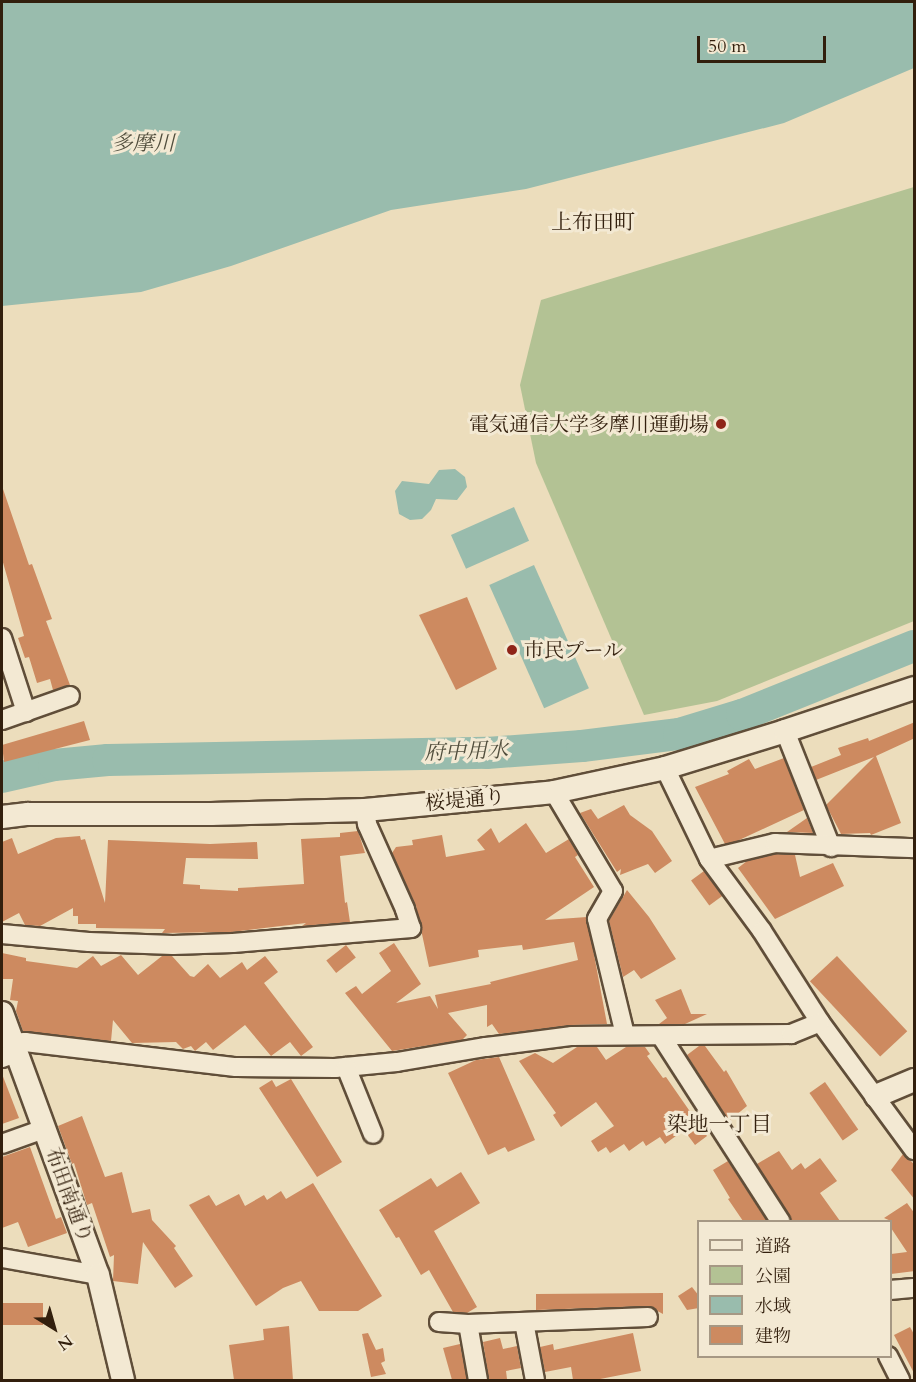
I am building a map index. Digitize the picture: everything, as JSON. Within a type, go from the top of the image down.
[{"type":"street","points":[[2,638],[26,712]]},
{"type":"street","name":"桜堤通り","points":[[2,817],[28,813],[211,814],[365,810],[554,792],[665,768],[915,687]]},
{"type":"street","points":[[2,720],[70,696]]},
{"type":"street","points":[[785,731],[831,847]]},
{"type":"street","points":[[665,768],[709,859],[762,931],[820,1022],[915,1150]]},
{"type":"street","points":[[554,792],[613,891],[597,919],[625,1035]]},
{"type":"street","points":[[2,934],[89,942],[173,945],[233,943],[411,928],[405,909],[367,824],[365,810]]},
{"type":"street","points":[[709,859],[775,843],[831,847],[915,848]]},
{"type":"street","name":"布田南通り","points":[[2,1013],[10,1051],[44,1129],[98,1275],[123,1380]]},
{"type":"street","points":[[10,1051],[81,1048],[236,1067],[346,1067],[572,1036],[791,1034],[820,1022]]},
{"type":"street","points":[[661,1036],[780,1220]]},
{"type":"street","points":[[346,1067],[373,1134]]},
{"type":"street","points":[[876,1096],[915,1080]]},
{"type":"street","points":[[2,1144],[44,1129]]},
{"type":"street","points":[[2,1258],[98,1275]]},
{"type":"street","points":[[892,1290],[915,1288]]},
{"type":"street","points":[[439,1322],[468,1324],[648,1317]]},
{"type":"street","points":[[524,1322],[535,1380]]},
{"type":"street","points":[[468,1324],[478,1380]]},
{"type":"street","points":[[889,1358],[900,1380]]},
{"type":"green space","name":"電気通信大学多摩川運動場","points":[[914,187],[914,621],[717,701],[644,715],[536,463],[520,385],[541,300]]},
{"type":"water","name":"多摩川","points":[[2,2],[914,2],[914,68],[784,123],[526,189],[391,210],[231,266],[141,292],[2,306]]},
{"type":"water","points":[[455,469],[465,477],[467,487],[457,500],[436,499],[431,510],[422,519],[410,520],[399,514],[395,491],[402,481],[429,484],[439,470]]},
{"type":"water","points":[[514,507],[529,541],[466,569],[451,535]]},
{"type":"water","points":[[534,565],[589,688],[544,708],[489,585]]},
{"type":"building","points":[[3,489],[29,565],[32,564],[52,619],[46,621],[70,685],[53,690],[50,679],[37,683],[29,657],[25,658],[18,638],[24,636],[2,559]]},
{"type":"building","points":[[467,597],[497,669],[456,690],[419,615]]},
{"type":"building","points":[[84,721],[90,740],[4,762],[2,745]]},
{"type":"building","points":[[915,722],[915,738],[876,756],[901,823],[871,835],[870,833],[841,834],[826,805],[874,757],[816,780],[811,767],[841,755],[838,748],[868,738],[869,741]]},
{"type":"building","points":[[784,758],[804,810],[737,841],[725,844],[695,787],[729,774],[727,771],[749,759],[755,769]]},
{"type":"building","points":[[624,805],[630,815],[652,831],[672,861],[655,873],[648,864],[620,875],[621,869],[617,872],[580,813],[591,809],[598,819]]},
{"type":"building","points":[[807,818],[813,833],[787,832]]},
{"type":"building","points":[[526,823],[546,853],[569,839],[578,855],[575,857],[594,887],[545,920],[587,917],[607,1024],[571,1025],[499,1034],[492,1024],[487,1027],[487,1005],[448,1013],[467,1035],[462,1040],[392,1051],[345,993],[356,986],[362,994],[391,971],[379,953],[394,943],[421,984],[396,1003],[430,996],[438,1009],[435,995],[491,984],[490,982],[578,960],[574,942],[523,950],[522,945],[478,950],[479,957],[429,967],[416,906],[392,853],[396,847],[413,845],[412,840],[442,835],[446,857],[485,850],[477,840],[491,828],[499,843]]},
{"type":"building","points":[[358,831],[365,853],[340,856],[345,903],[347,902],[350,922],[302,926],[306,923],[232,932],[162,933],[165,929],[96,928],[96,924],[78,924],[78,916],[73,916],[73,908],[40,926],[25,925],[19,913],[2,922],[2,842],[12,838],[18,854],[56,838],[80,836],[81,840],[85,839],[105,903],[108,840],[210,844],[257,842],[258,859],[186,858],[183,884],[200,885],[200,889],[238,891],[238,888],[304,884],[301,839],[340,837],[340,833]]},
{"type":"building","points":[[776,854],[795,855],[800,877],[833,863],[844,886],[775,919],[738,868],[747,861]]},
{"type":"building","points":[[704,871],[722,896],[709,905],[691,880]]},
{"type":"building","points":[[627,890],[649,917],[676,959],[641,979],[634,970],[623,977],[609,921]]},
{"type":"building","points":[[346,945],[356,958],[336,973],[326,960]]},
{"type":"building","points":[[2,953],[26,958],[26,961],[77,968],[93,956],[101,966],[121,955],[138,975],[162,956],[172,956],[190,976],[194,977],[208,964],[220,978],[242,962],[247,970],[265,956],[278,972],[264,983],[313,1047],[301,1056],[290,1042],[271,1056],[245,1025],[213,1050],[206,1042],[195,1051],[191,1046],[183,1049],[176,1042],[132,1043],[113,1020],[111,1041],[23,1031],[16,1011],[18,1001],[10,1000],[13,979],[2,979]]},
{"type":"building","points":[[837,956],[907,1031],[880,1057],[810,981]]},
{"type":"building","points":[[681,989],[691,1014],[707,1014],[685,1024],[659,1024],[667,1018],[655,1000]]},
{"type":"building","points":[[699,1046],[705,1046],[724,1072],[726,1070],[747,1106],[729,1121],[687,1055]]},
{"type":"building","points":[[577,1047],[597,1047],[606,1060],[626,1047],[645,1047],[650,1054],[647,1056],[663,1078],[666,1077],[707,1136],[695,1145],[684,1130],[665,1144],[660,1137],[646,1146],[643,1141],[629,1151],[624,1144],[610,1153],[606,1147],[598,1152],[591,1141],[614,1126],[596,1102],[561,1127],[553,1115],[556,1113],[519,1061],[535,1053],[553,1063]]},
{"type":"building","points":[[499,1057],[535,1140],[508,1152],[505,1147],[488,1155],[448,1073],[476,1060]]},
{"type":"building","points":[[2,1074],[19,1118],[2,1124]]},
{"type":"building","points":[[291,1079],[342,1162],[317,1177],[259,1088],[272,1080],[276,1087]]},
{"type":"building","points":[[825,1082],[858,1130],[843,1140],[809,1093]]},
{"type":"building","points":[[82,1116],[105,1177],[122,1172],[132,1213],[150,1209],[152,1220],[176,1246],[174,1248],[193,1276],[175,1288],[143,1242],[138,1284],[113,1281],[114,1255],[110,1257],[92,1203],[87,1205],[74,1163],[72,1164],[58,1126]]},
{"type":"building","points":[[30,1147],[56,1219],[61,1217],[67,1233],[28,1247],[18,1222],[2,1228],[2,1157]]},
{"type":"building","points":[[779,1151],[792,1170],[801,1163],[805,1169],[820,1158],[837,1181],[820,1193],[839,1220],[791,1220],[757,1164]]},
{"type":"building","points":[[903,1154],[915,1165],[915,1200],[891,1170]]},
{"type":"building","points":[[728,1161],[766,1220],[742,1220],[713,1170]]},
{"type":"building","points":[[461,1172],[480,1203],[434,1231],[477,1307],[467,1313],[453,1312],[429,1270],[421,1275],[399,1237],[396,1238],[379,1210],[431,1178],[437,1187]]},
{"type":"building","points":[[313,1183],[382,1296],[358,1311],[319,1311],[301,1281],[283,1288],[256,1306],[189,1205],[209,1195],[216,1206],[239,1194],[245,1206],[264,1195],[267,1200],[281,1191],[286,1199]]},
{"type":"building","points":[[907,1203],[915,1214],[915,1271],[892,1274],[892,1254],[907,1252],[892,1230],[892,1220],[884,1218]]},
{"type":"building","points":[[692,1287],[697,1293],[697,1308],[687,1310],[678,1296]]},
{"type":"building","points":[[663,1293],[663,1314],[648,1306],[536,1310],[536,1294]]},
{"type":"building","points":[[2,1303],[43,1303],[43,1325],[2,1325]]},
{"type":"building","points":[[289,1326],[293,1380],[234,1380],[229,1345],[264,1340],[263,1329]]},
{"type":"building","points":[[910,1327],[915,1336],[915,1375],[894,1335]]},
{"type":"building","points":[[368,1333],[376,1350],[383,1348],[385,1361],[381,1363],[386,1374],[371,1377],[362,1334]]},
{"type":"building","points":[[633,1333],[641,1371],[595,1380],[573,1380],[571,1367],[545,1372],[540,1347],[553,1344],[554,1350]]},
{"type":"building","points":[[500,1338],[503,1349],[517,1346],[521,1368],[506,1371],[507,1379],[489,1380],[483,1342]]},
{"type":"building","points":[[460,1344],[467,1380],[452,1380],[443,1348]]},
{"type":"waterway","name":"府中用水","points":[[2,777],[54,765],[108,760],[487,753],[582,746],[679,734],[742,715],[914,646]]},
{"type":"place","name":"電気通信大学多摩川運動場","points":[[721,424]]},
{"type":"place","name":"市民プール","points":[[512,650]]},
{"type":"district","name":"上布田町","points":[[593,223]]},
{"type":"district","name":"染地一丁目","points":[[719,1125]]}]
